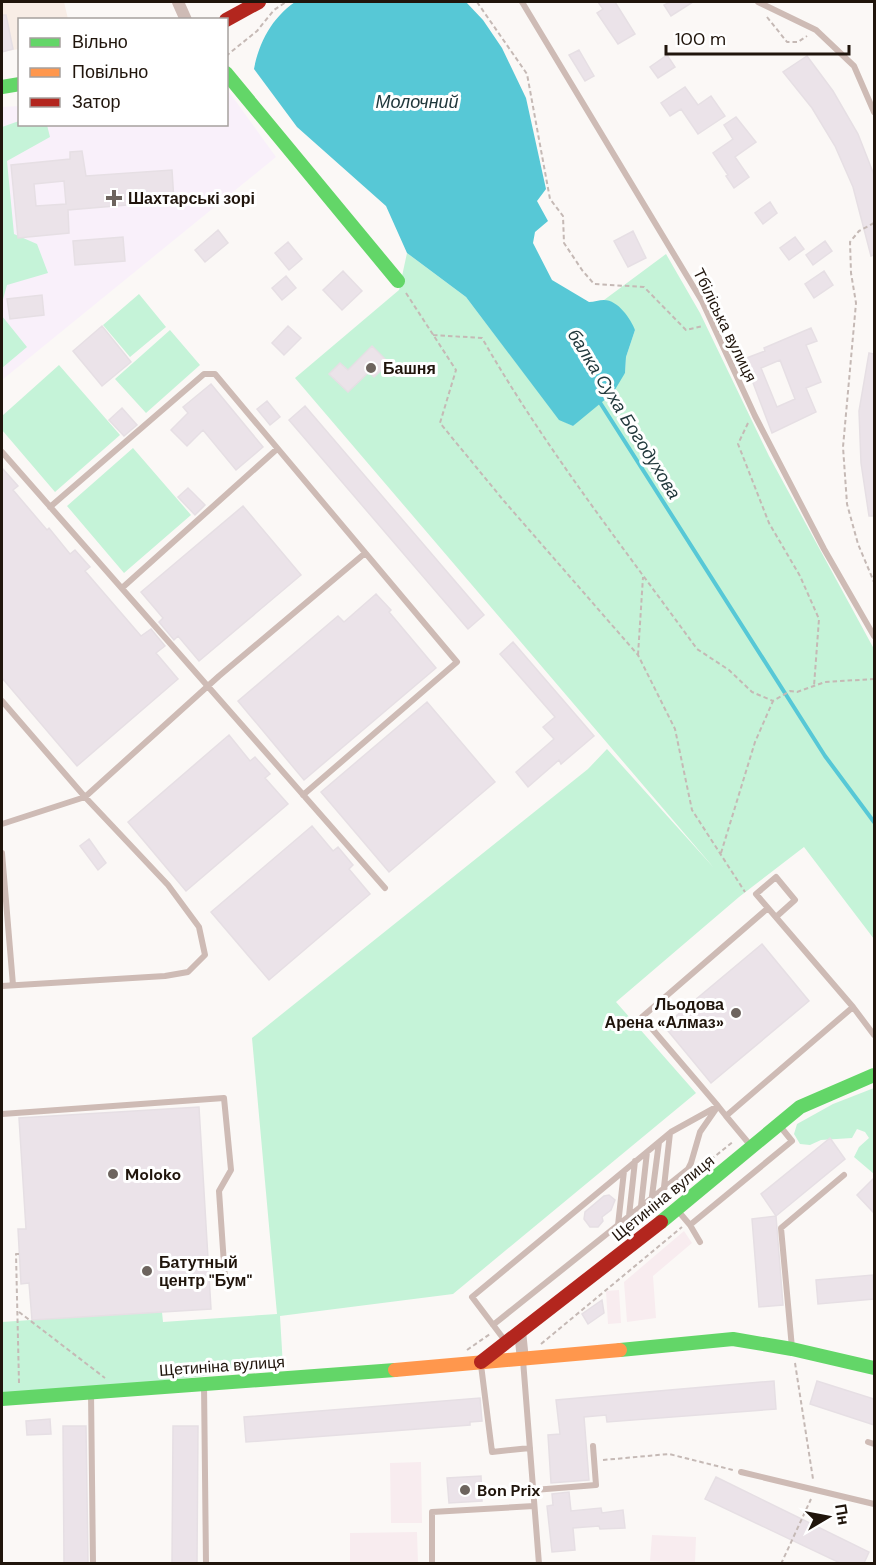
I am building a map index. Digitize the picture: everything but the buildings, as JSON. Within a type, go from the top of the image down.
[{"type":"street","points":[[178,2],[185,18]]},
{"type":"street","points":[[228,19],[259,2]]},
{"type":"street","points":[[228,75],[398,281]]},
{"type":"street","points":[[2,87],[18,84]]},
{"type":"street","name":"Щетиніна вулиця","points":[[481,1362],[678,1210],[800,1107],[874,1075]]},
{"type":"street","points":[[520,1331],[523,1360]]},
{"type":"street","name":"Щетиніна вулиця","points":[[2,1399],[523,1360],[734,1340],[792,1349],[874,1368]]},
{"type":"lane","name":"Тбіліська вулиця","points":[[522,2],[702,301],[753,412],[824,549],[874,636]]},
{"type":"lane","points":[[759,2],[816,30],[854,66],[874,112]]},
{"type":"lane","points":[[50,507],[204,374],[215,374],[457,662],[303,795]]},
{"type":"lane","points":[[122,588],[277,449]]},
{"type":"lane","points":[[2,452],[385,888]]},
{"type":"lane","points":[[2,824],[85,797],[208,686],[364,554]]},
{"type":"lane","points":[[2,700],[85,797],[168,885],[199,927],[205,955],[188,972],[165,976],[2,986]]},
{"type":"lane","points":[[2,853],[13,985]]},
{"type":"lane","points":[[776,917],[795,900],[776,877],[756,894],[853,1007],[874,1035]]},
{"type":"lane","points":[[752,1147],[642,1017],[768,908]]},
{"type":"lane","points":[[726,1116],[853,1007]]},
{"type":"lane","points":[[2,1114],[224,1098],[231,1170],[219,1191],[225,1279]]},
{"type":"lane","points":[[507,1342],[472,1297],[658,1142],[718,1106]]},
{"type":"lane","points":[[493,1324],[688,1169],[700,1132],[718,1106]]},
{"type":"lane","points":[[689,1224],[792,1141],[779,1124]]},
{"type":"lane","points":[[664,1187],[670,1133]]},
{"type":"lane","points":[[652,1197],[658,1142]]},
{"type":"lane","points":[[642,1206],[647,1152]]},
{"type":"lane","points":[[629,1216],[635,1161]]},
{"type":"lane","points":[[618,1225],[624,1171]]},
{"type":"lane","points":[[792,1349],[781,1228],[844,1175]]},
{"type":"lane","points":[[678,1210],[700,1242]]},
{"type":"lane","points":[[523,1360],[539,1563]]},
{"type":"lane","points":[[481,1362],[492,1452],[530,1448]]},
{"type":"lane","points":[[204,1383],[206,1563]]},
{"type":"lane","points":[[91,1392],[93,1563]]},
{"type":"lane","points":[[534,1490],[596,1485],[593,1446]]},
{"type":"lane","points":[[741,1472],[874,1503]]},
{"type":"lane","points":[[432,1563],[432,1512],[534,1506]]},
{"type":"path","points":[[228,54],[257,31],[274,10],[286,2]]},
{"type":"path","points":[[477,2],[526,74],[550,199],[563,216],[564,243],[582,270],[594,284],[644,287],[686,330],[712,324]]},
{"type":"path","points":[[759,2],[770,21],[787,42],[798,42],[816,30]]},
{"type":"path","points":[[874,223],[859,231],[850,242],[851,273],[856,303],[843,447],[847,504],[858,544],[874,582]]},
{"type":"path","points":[[398,281],[456,370],[440,423],[638,655],[675,729],[692,810],[746,892]]},
{"type":"path","points":[[433,335],[482,338],[509,385],[553,452],[698,649],[729,670],[752,692],[773,701]]},
{"type":"path","points":[[753,412],[738,444],[769,523],[800,576],[819,619],[814,686]]},
{"type":"path","points":[[638,655],[644,575]]},
{"type":"path","points":[[720,854],[754,742],[773,701],[790,691],[797,693],[825,682],[874,679]]},
{"type":"path","points":[[536,1347],[689,1224]]},
{"type":"path","points":[[19,1398],[16,1254],[20,1254]]},
{"type":"path","points":[[18,1312],[121,1390]]},
{"type":"path","points":[[782,1563],[815,1489],[792,1349]]},
{"type":"path","points":[[594,1461],[669,1454],[741,1472]]},
{"type":"shaded area","points":[[2,2],[64,2],[68,18],[18,18],[18,49],[2,52]]},
{"type":"shaded area","name":"Шахтарські зорі","points":[[228,90],[276,157],[2,380],[2,107],[18,106],[18,126],[228,126]]},
{"type":"shaded area","points":[[684,1231],[692,1243],[653,1276],[656,1318],[627,1322],[624,1282]]},
{"type":"shaded area","points":[[619,1290],[621,1323],[608,1324],[606,1291]]},
{"type":"shaded area","points":[[421,1462],[422,1523],[391,1523],[390,1463]]},
{"type":"shaded area","points":[[417,1532],[418,1563],[350,1563],[350,1533]]},
{"type":"shaded area","points":[[652,1535],[696,1537],[695,1563],[650,1561]]},
{"type":"green space","points":[[18,121],[18,126],[47,126],[50,137],[7,161],[14,234],[37,244],[48,273],[7,285],[2,303],[2,127]]},
{"type":"green space","points":[[407,253],[466,297],[559,419],[573,426],[625,373],[626,357],[635,330],[613,303],[604,300],[666,254],[700,313],[769,456],[874,649],[874,939],[804,847],[739,897],[616,1002],[696,1093],[453,1294],[280,1316],[283,1367],[2,1399],[2,1322],[88,1316],[206,1231],[211,1309],[162,1312],[163,1322],[277,1314],[252,1038],[588,769],[607,749],[714,868],[295,378],[399,290]]},
{"type":"green space","points":[[139,294],[166,327],[130,357],[103,325]]},
{"type":"green space","points":[[2,316],[27,347],[2,368]]},
{"type":"green space","points":[[170,330],[200,365],[146,413],[115,379]]},
{"type":"green space","points":[[59,365],[120,435],[55,492],[2,430],[2,416]]},
{"type":"green space","points":[[133,448],[191,515],[124,573],[67,506]]},
{"type":"green space","points":[[874,1088],[874,1174],[854,1157],[859,1147],[869,1138],[865,1132],[857,1129],[852,1138],[821,1140],[810,1145],[800,1144],[794,1134],[797,1124],[833,1104]]},
{"type":"water","name":"Молочний","points":[[295,2],[466,2],[483,20],[502,48],[526,98],[546,189],[537,201],[548,221],[535,232],[533,243],[552,280],[589,302],[604,300],[614,303],[627,316],[635,330],[626,357],[625,373],[613,393],[573,426],[559,420],[466,297],[407,253],[386,206],[297,127],[254,69],[259,49],[268,31],[280,15]]},
{"type":"waterway","name":"балка Суха Богодухова","points":[[599,401],[825,756],[874,822]]},
{"type":"traffic: fast","points":[[228,75],[398,281]]},
{"type":"traffic: fast","points":[[2,87],[18,84]]},
{"type":"traffic: fast","points":[[661,1222],[800,1107],[874,1075]]},
{"type":"traffic: fast","points":[[620,1350],[733,1339],[792,1349],[874,1368]]},
{"type":"traffic: fast","points":[[2,1399],[395,1370]]},
{"type":"traffic: slow","points":[[395,1370],[620,1350]]},
{"type":"traffic: jam","points":[[228,19],[259,2]]},
{"type":"traffic: jam","points":[[481,1362],[661,1222]]},
{"type":"place","name":"Шахтарські зорі","points":[[114,198]]},
{"type":"place","name":"Башня","points":[[371,368]]},
{"type":"place","name":"Льодова Арена «Алмаз»","points":[[736,1013]]},
{"type":"place","name":"Moloko","points":[[113,1174]]},
{"type":"place","name":"Батутный центр \"Бум\"","points":[[147,1271]]},
{"type":"place","name":"Bon Prix","points":[[465,1490]]}]
